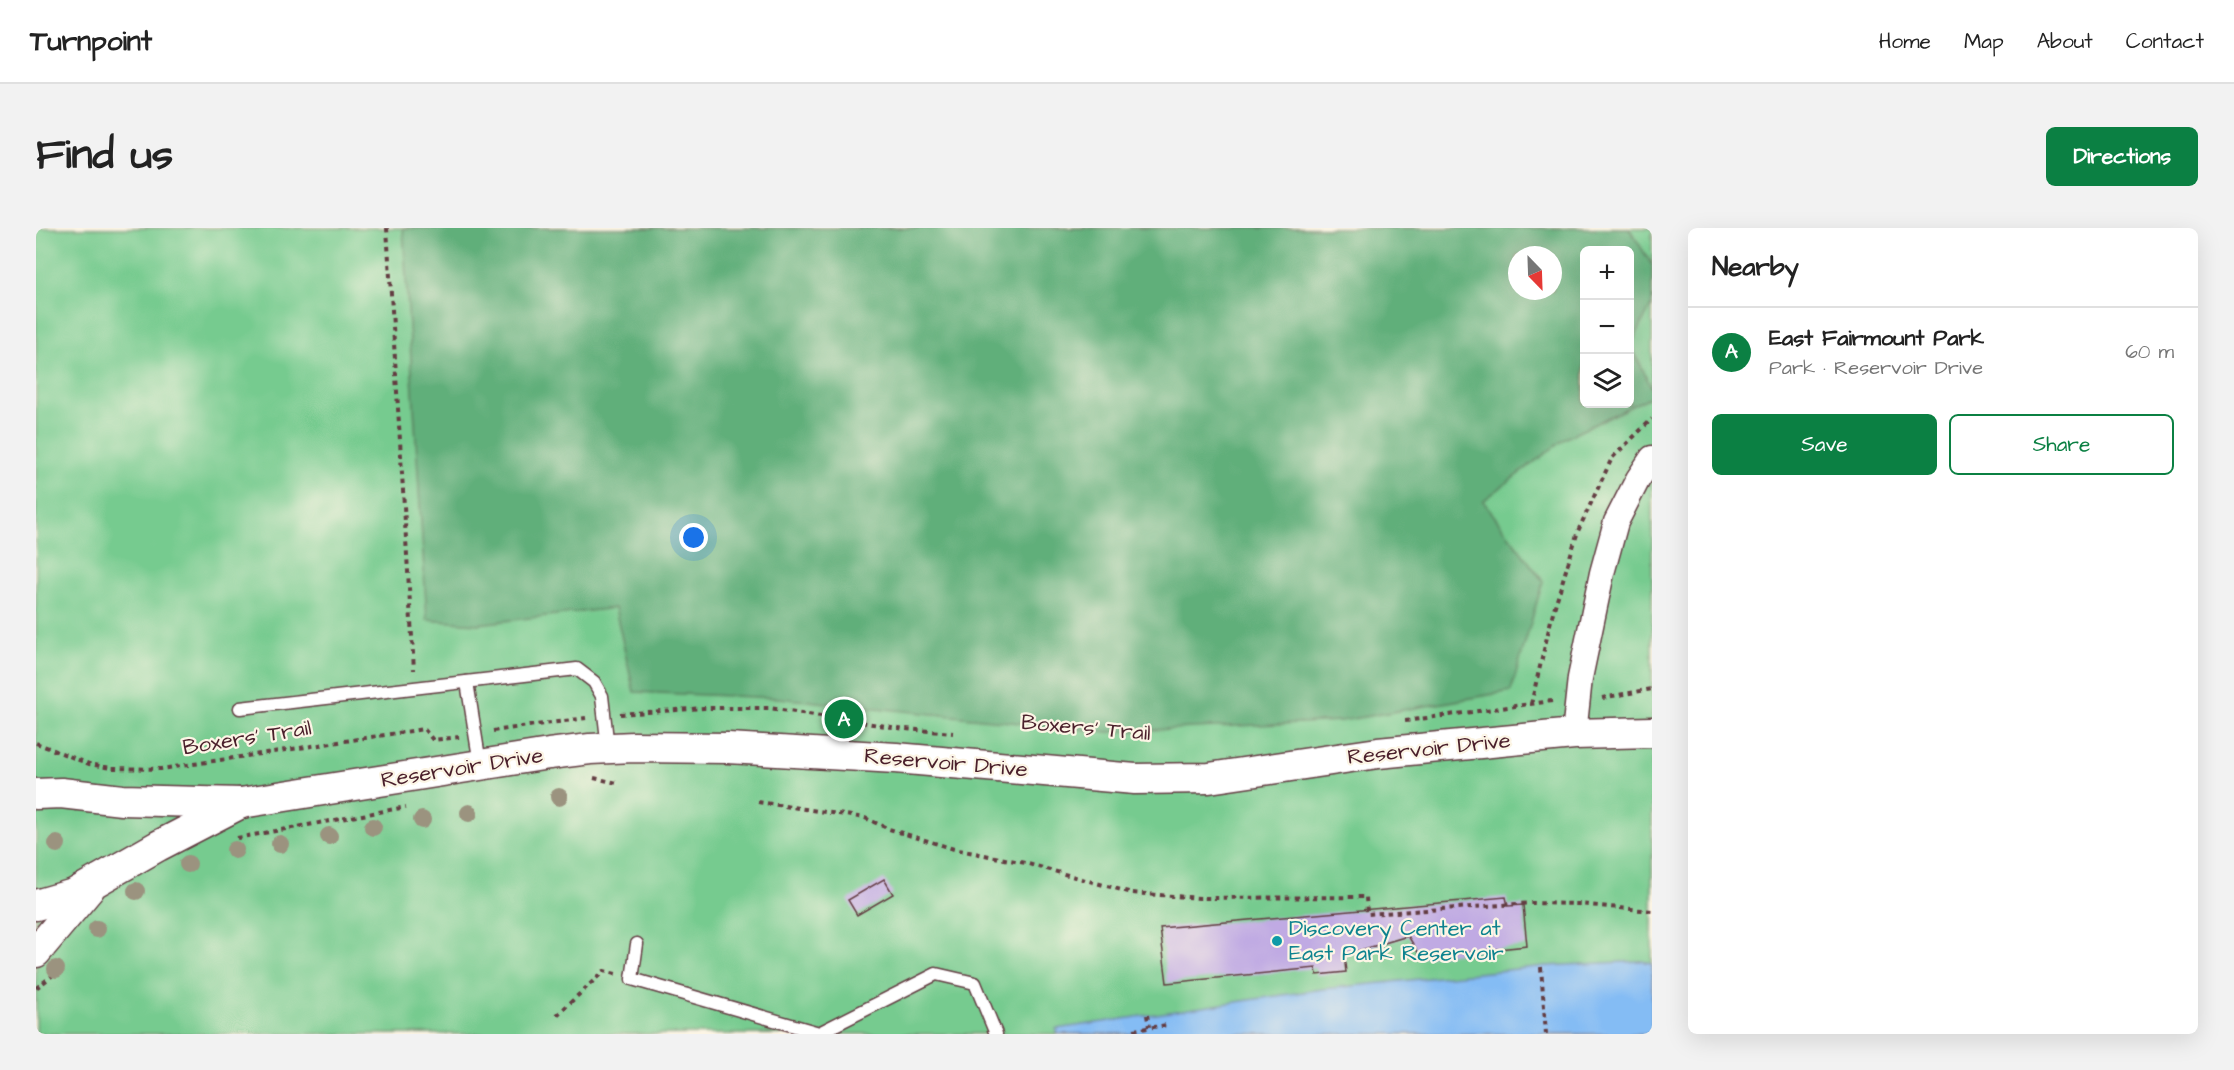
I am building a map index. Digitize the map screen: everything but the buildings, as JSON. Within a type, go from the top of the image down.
[{"type":"street","points":[[1574,734],[1580,678],[1602,573],[1616,522],[1638,479],[1652,458]]},
{"type":"street","name":"Reservoir Drive","points":[[44,789],[122,800],[241,803],[549,754],[608,748],[741,749],[896,758],[1135,779],[1209,778],[1378,753],[1574,734],[1652,732]]},
{"type":"street","name":"Reservoir Drive","points":[[36,904],[74,894],[93,885],[158,846],[241,803]]},
{"type":"street","points":[[46,962],[93,885]]},
{"type":"lane","points":[[240,708],[576,669],[594,682],[602,696],[608,748]]},
{"type":"lane","points":[[467,682],[480,765]]},
{"type":"lane","points":[[637,944],[632,979],[819,1033],[936,974],[975,983],[996,1034]]},
{"type":"path","points":[[387,228],[411,648]]},
{"type":"path","points":[[1531,704],[1553,612],[1578,531],[1612,458],[1652,419]]},
{"type":"path","points":[[1598,699],[1652,689]]},
{"type":"path","points":[[1396,722],[1552,701]]},
{"type":"path","points":[[615,714],[704,708],[769,708],[905,729],[961,734]]},
{"type":"path","points":[[489,732],[588,718]]},
{"type":"path","name":"Boxers' Trail","points":[[36,743],[89,764],[135,769],[161,769],[424,729],[433,740],[461,736]]},
{"type":"path","points":[[585,778],[617,783]]},
{"type":"path","points":[[758,802],[865,818],[889,829],[954,849],[1025,863],[1132,893],[1200,898],[1366,897],[1367,914],[1533,903],[1578,904],[1652,911]]},
{"type":"path","points":[[230,839],[417,805]]},
{"type":"path","points":[[36,988],[46,962]]},
{"type":"path","points":[[1540,967],[1546,1034]]},
{"type":"path","points":[[557,1016],[604,971],[632,979]]},
{"type":"path","points":[[1147,1015],[1149,1028]]},
{"type":"path","points":[[1134,1030],[1167,1025]]},
{"type":"green space","points":[[36,228],[1652,228],[1652,1034],[36,1034]]},
{"type":"green space","points":[[403,228],[1629,228],[1652,265],[1652,304],[1634,339],[1634,246],[1580,246],[1580,408],[1627,408],[1566,438],[1483,501],[1543,581],[1511,691],[1341,721],[1108,732],[779,698],[634,692],[615,608],[478,624],[427,620]]},
{"type":"green space","points":[[1634,351],[1652,389],[1652,396],[1634,405]]},
{"type":"water","points":[[1641,961],[1652,963],[1652,1034],[1058,1034],[1056,1029],[1323,989],[1546,966]]},
{"type":"place","name":"East Fairmount Park","points":[[844,719]]},
{"type":"place","name":"Discovery Center at East Park Reservoir","points":[[1277,941]]}]
